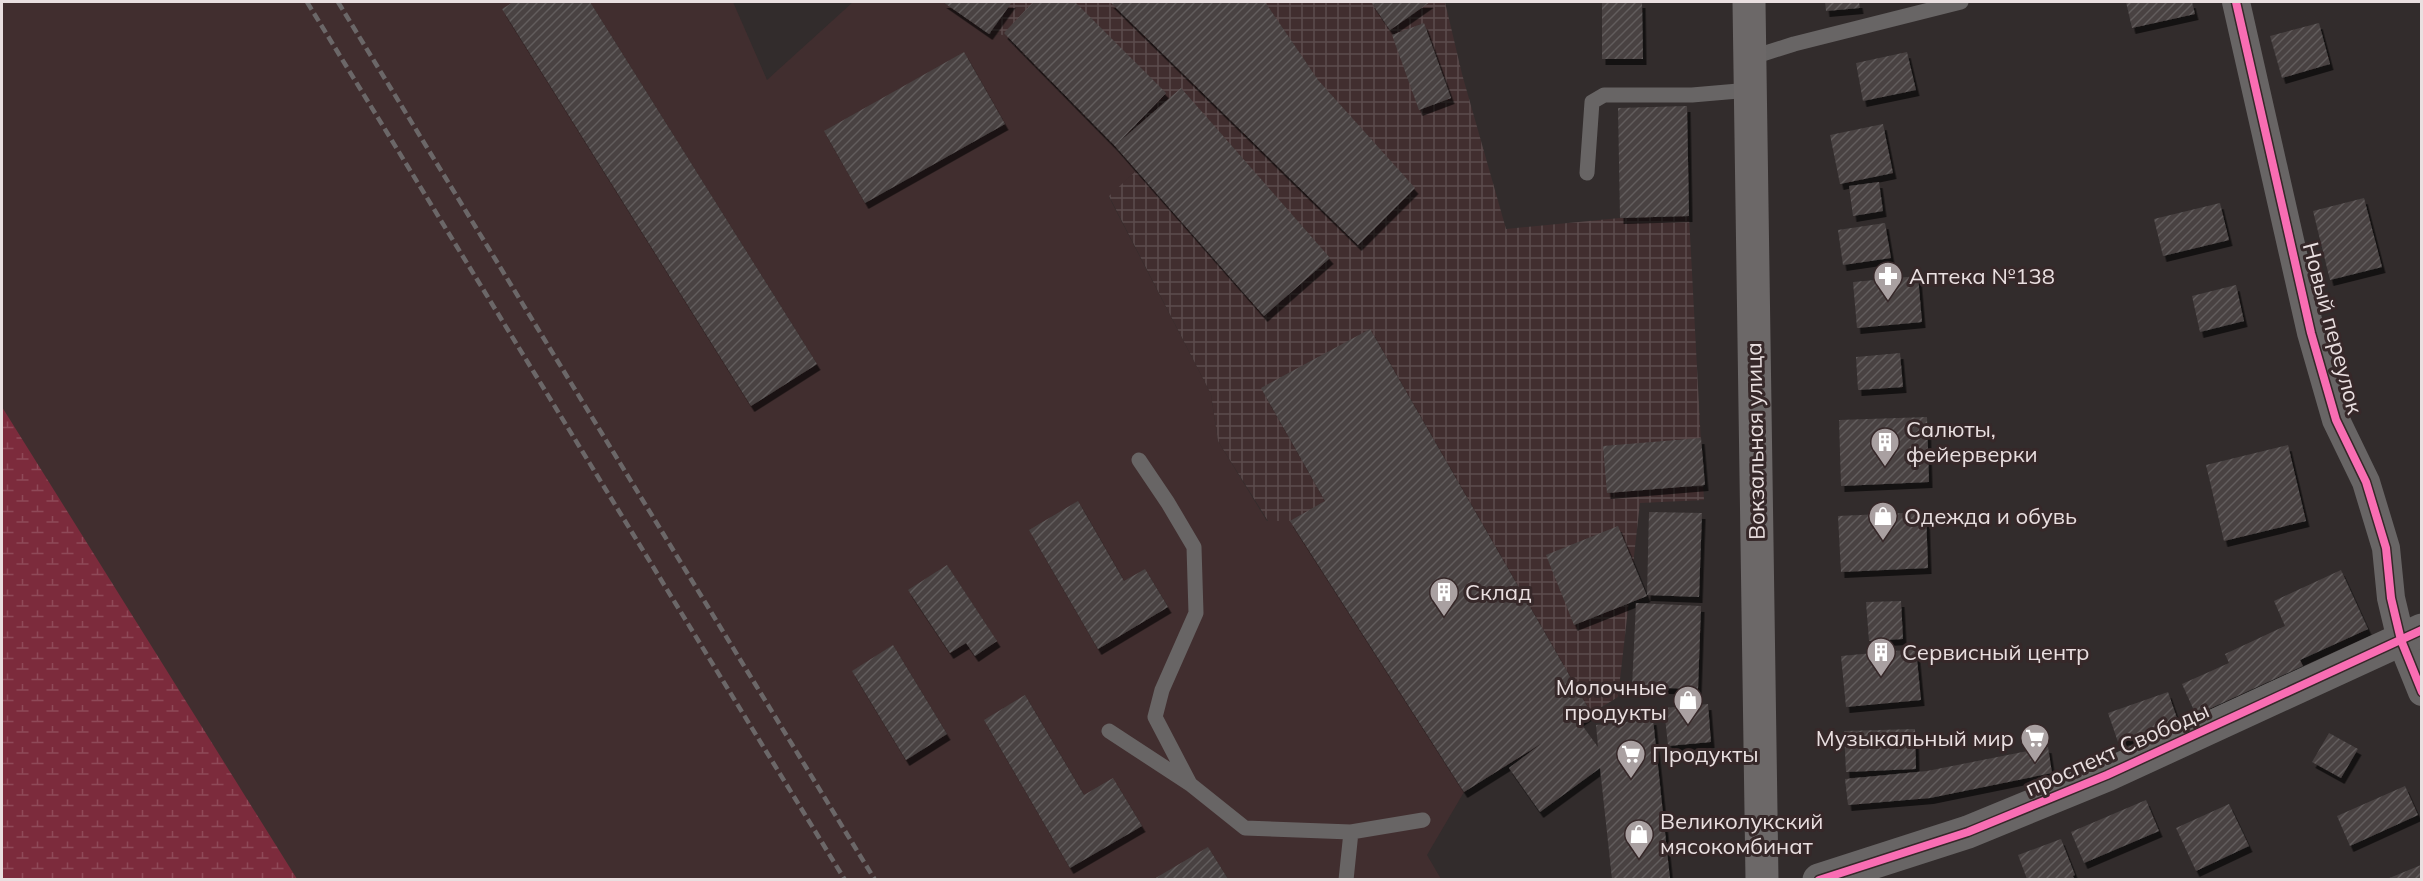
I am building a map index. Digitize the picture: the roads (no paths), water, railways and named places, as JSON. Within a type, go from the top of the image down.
[{"type":"main road","name":"Вокзальная улица","points":[[1749,2],[1762,879]]},
{"type":"street","name":"Новый переулок","points":[[2236,2],[2311,333],[2336,420],[2366,482],[2386,548],[2391,598],[2411,635],[2421,692]]},
{"type":"street","name":"проспект Свободы","points":[[1820,879],[1968,832],[2085,784],[2411,635]]},
{"type":"lane","points":[[1750,58],[1794,44],[1961,2]]},
{"type":"lane","points":[[1587,173],[1592,102],[1604,95],[1692,95],[1750,90]]},
{"type":"lane","points":[[1139,460],[1194,547],[1196,613],[1162,690],[1155,717],[1190,784]]},
{"type":"lane","points":[[1109,731],[1190,784],[1245,828],[1351,832],[1423,820]]},
{"type":"lane","points":[[1346,879],[1351,832]]},
{"type":"railway","points":[[307,2],[845,880]]},
{"type":"railway","points":[[338,2],[875,880]]},
{"type":"place","name":"Аптека №138","points":[[1888,302]]},
{"type":"place","name":"Салюты, фейерверки","points":[[1885,468]]},
{"type":"place","name":"Одежда и обувь","points":[[1883,542]]},
{"type":"place","name":"Склад","points":[[1444,618]]},
{"type":"place","name":"Сервисный центр","points":[[1881,678]]},
{"type":"place","name":"Молочные продукты","points":[[1688,726]]},
{"type":"place","name":"Музыкальный мир","points":[[2035,764]]},
{"type":"place","name":"Продукты","points":[[1631,780]]},
{"type":"place","name":"Великолукский мясокомбинат","points":[[1639,860]]}]
